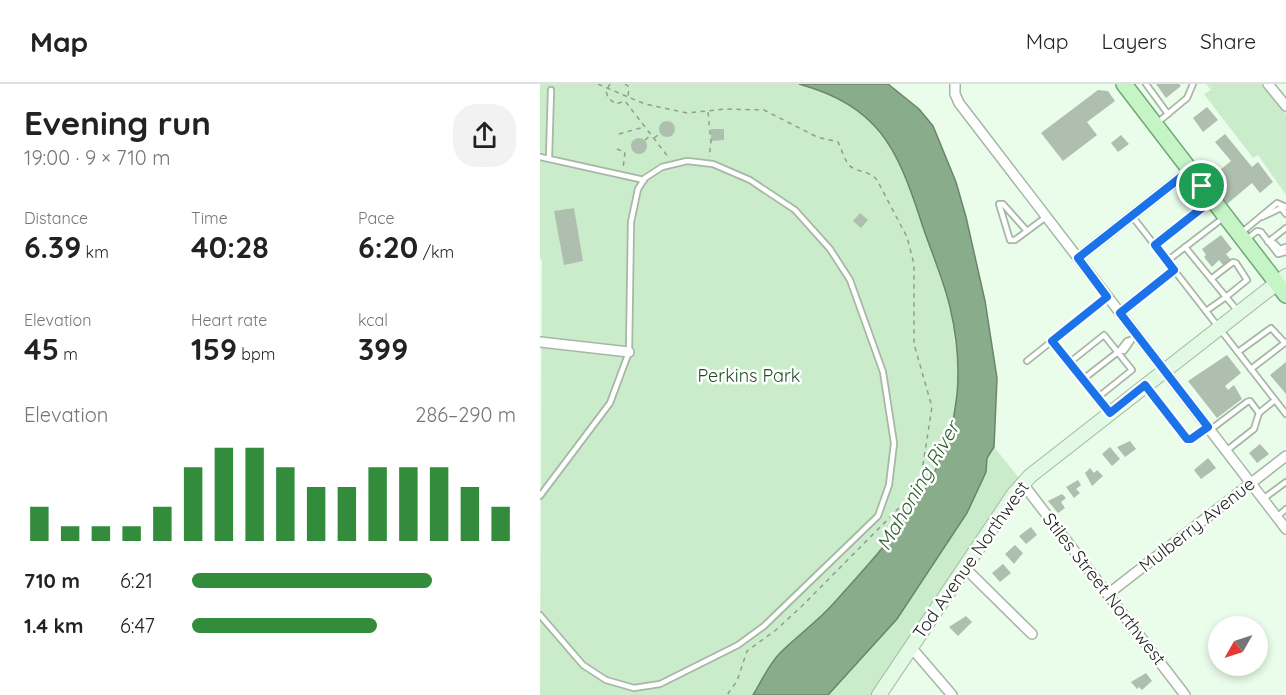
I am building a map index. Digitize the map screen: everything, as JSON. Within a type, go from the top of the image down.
[{"type":"main road","points":[[1124,84],[1212,200],[1283,285]]},
{"type":"main road","name":"Tod Avenue Northwest","points":[[879,695],[910,646],[1023,484],[1239,312],[1283,285]]},
{"type":"street","points":[[955,84],[955,94],[959,103],[1120,313],[1135,339],[1164,370],[1286,529]]},
{"type":"street","points":[[1268,84],[1286,105]]},
{"type":"street","points":[[1078,258],[1190,170]]},
{"type":"street","points":[[540,342],[629,352]]},
{"type":"street","name":"Mulberry Avenue","points":[[1108,594],[1286,456]]},
{"type":"street","name":"Stiles Street Northwest","points":[[1023,484],[1185,695]]},
{"type":"street","points":[[964,567],[1032,634]]},
{"type":"street","points":[[910,646],[952,695]]},
{"type":"lane","points":[[1146,84],[1168,114]]},
{"type":"lane","points":[[1154,124],[1187,98],[1193,84]]},
{"type":"lane","points":[[549,158],[551,90]]},
{"type":"lane","points":[[540,157],[644,180]]},
{"type":"lane","points":[[540,496],[610,403],[629,352],[631,222],[638,189],[644,180],[662,167],[674,164],[687,161],[713,164],[750,180],[795,210],[830,249],[850,280],[883,372],[894,443],[889,485],[878,516],[764,626],[738,645],[660,684],[634,688],[606,680],[583,665],[540,615]]},
{"type":"lane","points":[[1155,245],[1212,200]]},
{"type":"lane","points":[[1027,231],[1003,204],[999,204],[1010,240],[1015,240],[1046,217]]},
{"type":"lane","points":[[1242,237],[1264,211],[1277,204],[1286,207]]},
{"type":"lane","points":[[1260,218],[1276,208],[1281,208],[1286,214]]},
{"type":"lane","points":[[1132,216],[1286,414]]},
{"type":"lane","points":[[1167,261],[1225,216]]},
{"type":"lane","points":[[1268,242],[1286,228]]},
{"type":"lane","points":[[1242,237],[1257,231],[1262,232],[1278,254],[1286,252]]},
{"type":"lane","points":[[1268,242],[1274,243],[1280,249],[1286,247]]},
{"type":"lane","points":[[1185,247],[1239,312]]},
{"type":"lane","points":[[1206,311],[1247,280],[1233,262],[1211,279]]},
{"type":"lane","points":[[1120,313],[1174,270]]},
{"type":"lane","points":[[1027,361],[1107,297]]},
{"type":"lane","points":[[1238,352],[1270,328],[1285,342],[1251,369]]},
{"type":"lane","points":[[1069,363],[1104,335],[1118,351],[1131,370],[1097,398]]},
{"type":"lane","points":[[1082,380],[1127,341],[1135,339]]},
{"type":"lane","points":[[1052,341],[1110,413]]},
{"type":"lane","points":[[1145,385],[1187,439],[1209,429],[1247,402],[1250,401],[1259,413]]},
{"type":"lane","points":[[1226,451],[1254,429],[1259,413],[1275,400]]},
{"type":"lane","points":[[1263,499],[1286,482]]},
{"type":"lane","points":[[1277,517],[1286,510]]},
{"type":"path","points":[[598,84],[628,97],[675,111],[747,108],[777,114],[817,136],[838,142],[848,164],[855,169],[871,173],[877,180],[907,237],[914,264],[914,345],[932,406],[922,471],[902,505],[802,606],[776,630],[747,651],[737,681],[727,695]]},
{"type":"path","points":[[610,84],[606,94],[613,103],[625,101],[628,97],[626,84]]},
{"type":"path","points":[[625,101],[674,164]]},
{"type":"path","points":[[707,111],[711,142],[708,161]]},
{"type":"path","points":[[619,134],[645,126]]},
{"type":"path","points":[[654,138],[661,133]]},
{"type":"path","points":[[645,140],[651,135]]},
{"type":"path","points":[[617,149],[625,152],[622,175]]},
{"type":"green space","name":"Perkins Park","points":[[540,84],[799,84],[844,100],[859,109],[887,143],[908,180],[950,307],[959,375],[955,422],[935,472],[907,519],[821,617],[778,654],[753,695],[540,695],[542,260],[540,259]]},
{"type":"green space","points":[[1206,84],[1261,84],[1286,114],[1286,195],[1258,155],[1253,158],[1204,94],[1211,90]]},
{"type":"green space","points":[[994,447],[1020,479],[1012,487],[872,695],[828,695],[897,619],[927,575],[967,513],[986,472],[987,458]]},
{"type":"shaded area","points":[[799,84],[888,84],[919,109],[933,126],[956,182],[985,301],[997,378],[994,447],[987,458],[986,472],[967,513],[897,619],[828,695],[753,695],[776,657],[833,604],[892,537],[916,504],[935,471],[949,436],[957,397],[957,355],[950,307],[912,195],[893,151],[881,133],[848,104],[826,93]]},
{"type":"building","points":[[1156,84],[1179,84],[1181,86],[1166,98]]},
{"type":"building","points":[[1098,90],[1108,91],[1115,101],[1087,122],[1097,135],[1063,161],[1041,133]]},
{"type":"building","points":[[1207,107],[1218,120],[1203,132],[1193,118]]},
{"type":"building","points":[[667,121],[675,129],[667,137],[659,129]]},
{"type":"building","points":[[711,129],[724,129],[724,140],[711,141]]},
{"type":"building","points":[[1225,134],[1252,167],[1258,162],[1273,182],[1260,193],[1252,183],[1227,204],[1208,180],[1231,161],[1215,142]]},
{"type":"building","points":[[1121,135],[1129,144],[1118,152],[1111,143]]},
{"type":"building","points":[[639,138],[645,140],[647,146],[645,152],[639,154],[633,152],[631,146],[633,140]]},
{"type":"building","points":[[574,208],[583,261],[564,265],[554,211]]},
{"type":"building","points":[[860,213],[868,220],[861,228],[853,221]]},
{"type":"building","points":[[1221,235],[1232,249],[1226,254],[1231,260],[1223,265],[1219,260],[1212,267],[1204,257],[1206,255],[1202,249]]},
{"type":"building","points":[[1227,355],[1241,373],[1225,386],[1228,390],[1234,385],[1242,399],[1217,418],[1188,381]]},
{"type":"building","points":[[1286,362],[1286,394],[1270,375]]},
{"type":"building","points":[[1130,441],[1136,449],[1125,457],[1117,447]]},
{"type":"building","points":[[1260,444],[1269,454],[1257,463],[1249,453]]},
{"type":"building","points":[[1110,447],[1120,459],[1112,466],[1102,454]]},
{"type":"building","points":[[1208,458],[1216,468],[1201,479],[1194,470]]},
{"type":"building","points":[[1090,468],[1094,473],[1097,470],[1103,476],[1092,486],[1085,473]]},
{"type":"building","points":[[1078,480],[1081,485],[1076,489],[1080,493],[1074,498],[1066,487]]},
{"type":"building","points":[[1062,494],[1066,498],[1061,502],[1065,508],[1058,513],[1048,501]]},
{"type":"building","points":[[1031,527],[1037,535],[1026,544],[1019,536]]},
{"type":"building","points":[[1015,545],[1023,553],[1014,564],[1005,554]]},
{"type":"building","points":[[1003,564],[1011,573],[1000,582],[992,573]]},
{"type":"building","points":[[966,616],[972,622],[958,636],[949,627]]},
{"type":"building","points":[[1146,673],[1152,681],[1142,690],[1139,687],[1137,689],[1131,682]]},
{"type":"route","points":[[1190,170],[1202,186],[1212,200],[1155,245],[1174,270],[1120,313],[1208,427],[1191,439],[1187,439],[1145,385],[1110,413],[1052,341],[1107,297],[1078,258],[1190,170]]},
{"type":"water label","name":"Mahoning River","points":[[918,486]]}]
